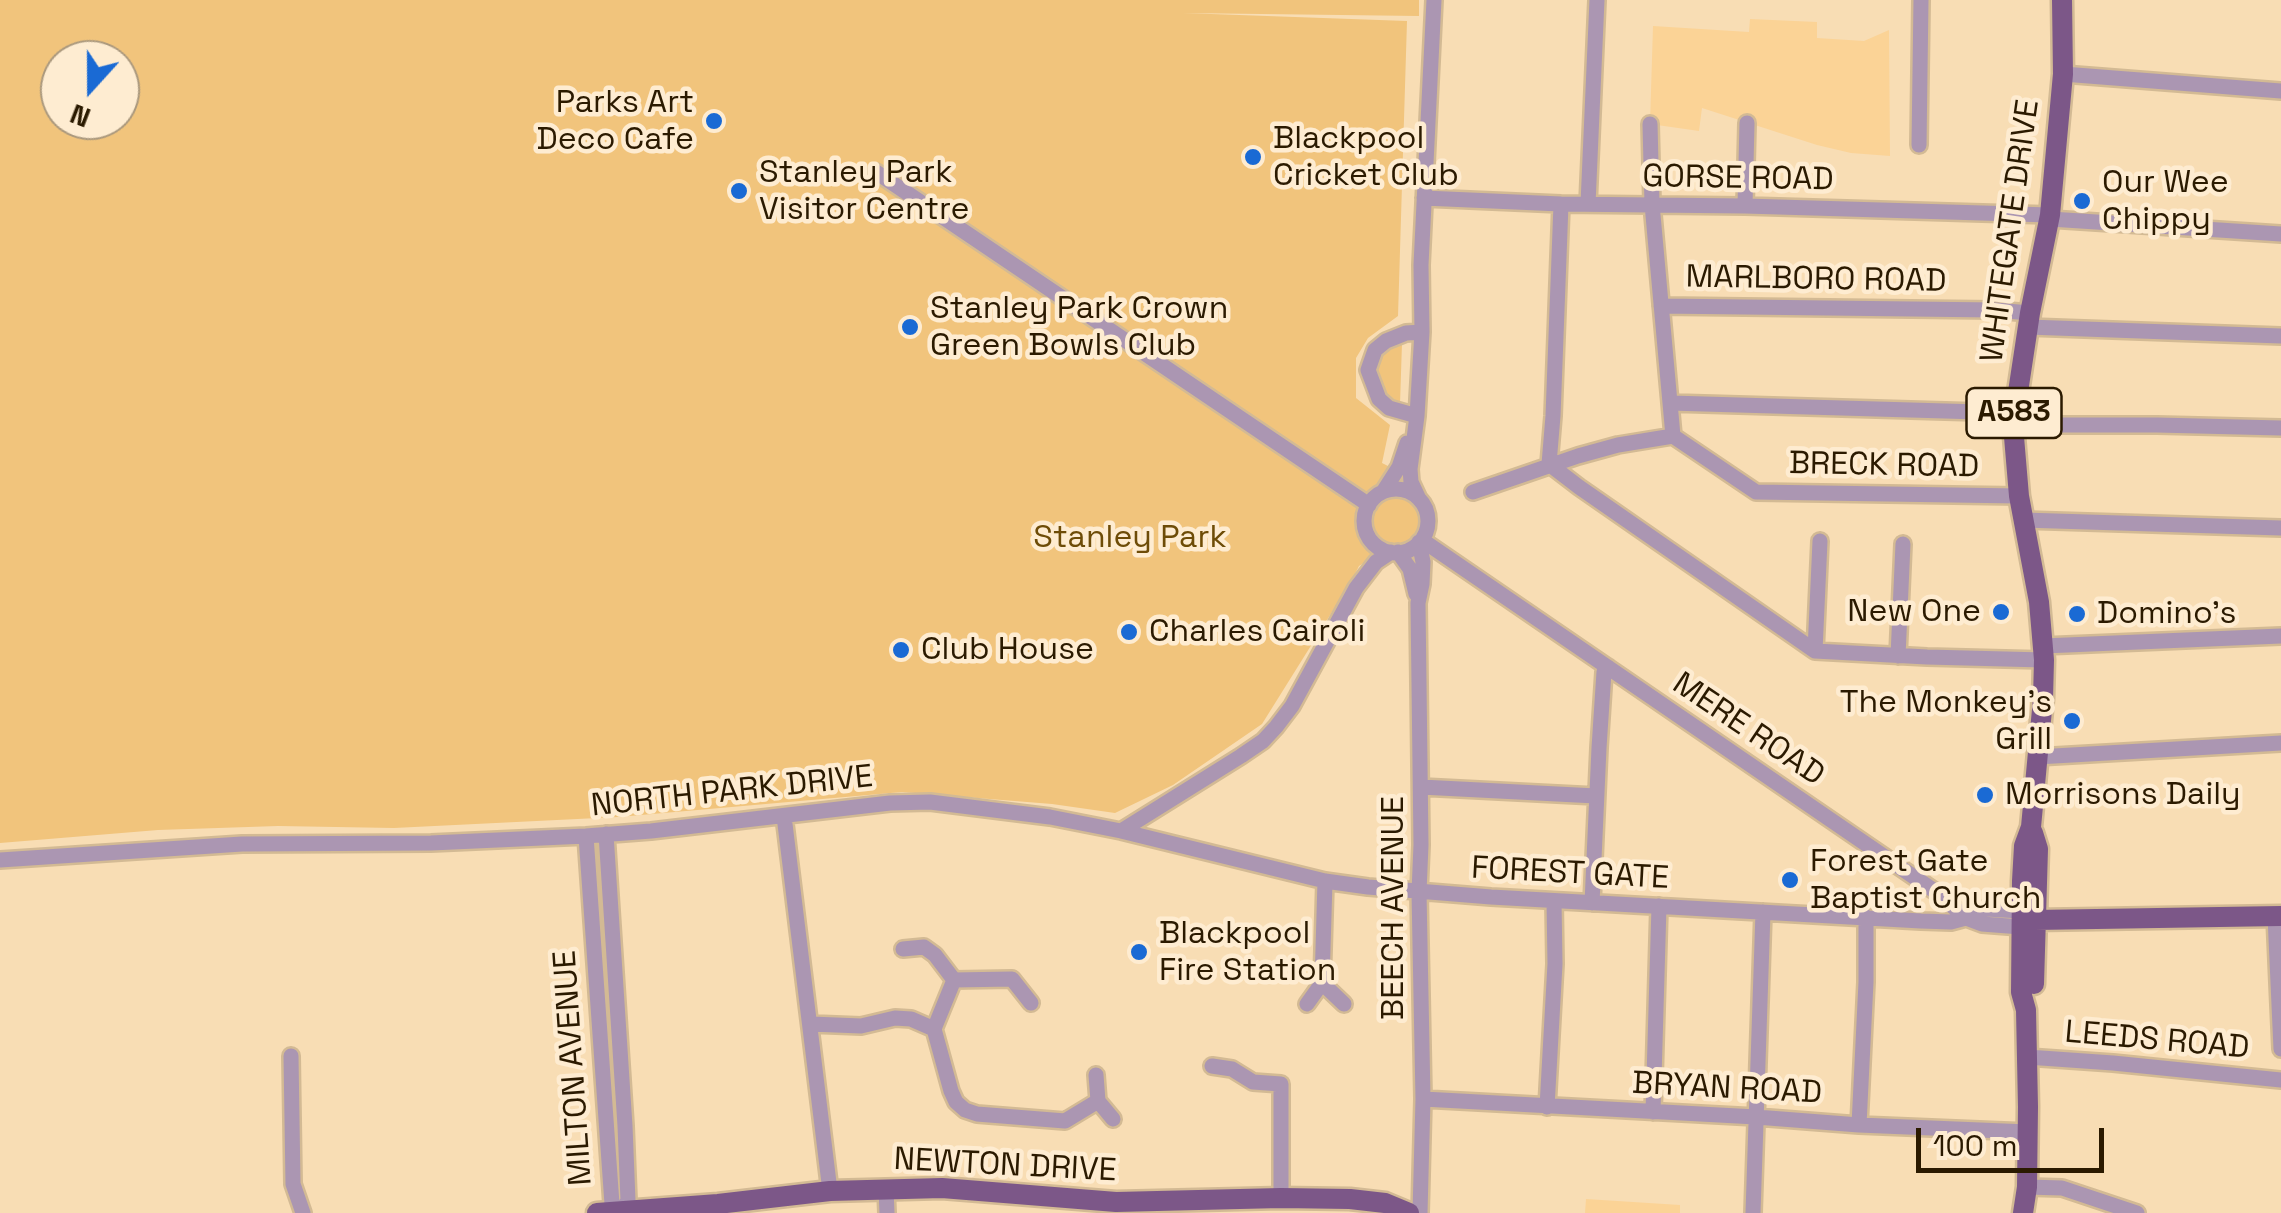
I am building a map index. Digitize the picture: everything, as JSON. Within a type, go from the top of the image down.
[{"type":"main road","name":"WHITEGATE DRIVE","points":[[2024,1213],[2028,1132],[2026,1010],[2034,992],[2025,919],[2024,846],[2032,827],[2043,653],[2039,602],[2020,496],[2014,419],[2050,217],[2063,74],[2062,0]]},
{"type":"main road","points":[[2025,919],[2278,916]]},
{"type":"main road","name":"NEWTON DRIVE","points":[[596,1213],[830,1192],[942,1188],[1063,1206],[1136,1202],[1236,1206],[1282,1198],[1363,1201],[1408,1213]]},
{"type":"street","points":[[1121,831],[1263,741],[1292,706],[1356,588],[1376,562],[1420,541],[1428,521],[1410,475],[1422,332],[1434,0]]},
{"type":"street","points":[[1588,204],[1597,0]]},
{"type":"street","points":[[1919,145],[1921,0]]},
{"type":"street","points":[[2063,74],[2281,91]]},
{"type":"street","points":[[1745,206],[1747,122]]},
{"type":"street","points":[[1474,492],[1549,464],[1618,445],[1674,436],[1652,204],[1650,124]]},
{"type":"street","points":[[876,172],[1369,505]]},
{"type":"street","name":"GORSE ROAD","points":[[1424,198],[2050,217],[2281,234]]},
{"type":"street","points":[[1549,464],[1561,204]]},
{"type":"street","name":"MARLBORO ROAD","points":[[1661,306],[1995,310],[2029,320],[2281,336]]},
{"type":"street","points":[[1417,416],[1389,408],[1379,399],[1368,370],[1374,353],[1386,341],[1422,332]]},
{"type":"street","points":[[1670,403],[2281,428]]},
{"type":"street","points":[[1356,588],[1369,550],[1365,521],[1369,505],[1399,467],[1417,416]]},
{"type":"street","name":"BRECK ROAD","points":[[1674,436],[1756,492],[2020,496]]},
{"type":"street","points":[[1549,464],[1816,650],[1898,656],[2043,653],[2281,636]]},
{"type":"street","points":[[1383,492],[1401,489],[1418,497]]},
{"type":"street","points":[[2023,520],[2281,528]]},
{"type":"street","points":[[1370,538],[1379,547],[1394,552]]},
{"type":"street","name":"BEECH AVENUE","points":[[1420,541],[1420,1213]]},
{"type":"street","name":"MERE ROAD","points":[[1420,541],[1936,892],[1966,918]]},
{"type":"street","points":[[1816,650],[1820,541]]},
{"type":"street","points":[[1898,656],[1904,544]]},
{"type":"street","name":"BEECH AVENUE","points":[[1394,552],[1410,570],[1418,603]]},
{"type":"street","points":[[1592,903],[1604,672],[1608,667]]},
{"type":"street","points":[[2037,756],[2281,743]]},
{"type":"street","points":[[1421,787],[1596,796]]},
{"type":"street","name":"NORTH PARK DRIVE","points":[[0,860],[242,844],[400,844],[586,836],[890,802],[930,802],[1050,817],[1121,831]]},
{"type":"street","points":[[784,816],[830,1192]]},
{"type":"street","name":"FOREST GATE","points":[[1121,831],[1324,881],[1419,892],[1951,922],[1966,918]]},
{"type":"street","name":"MILTON AVENUE","points":[[586,836],[612,1204],[620,1212],[628,1201],[606,834]]},
{"type":"street","points":[[1308,1004],[1322,983],[1324,881]]},
{"type":"street","points":[[1547,1107],[1555,964],[1554,900]]},
{"type":"street","points":[[1654,1112],[1659,906]]},
{"type":"street","points":[[1966,918],[1980,910],[2025,919]]},
{"type":"street","points":[[1753,1213],[1763,912]]},
{"type":"street","points":[[2278,916],[2281,1048]]},
{"type":"street","points":[[1859,1125],[1866,917]]},
{"type":"street","points":[[903,950],[924,947],[954,980]]},
{"type":"street","points":[[954,980],[1012,972],[1031,1004]]},
{"type":"street","points":[[954,980],[934,1029],[951,1090],[965,1110],[1065,1120],[1098,1101]]},
{"type":"street","points":[[1322,983],[1344,1004]]},
{"type":"street","points":[[811,1024],[861,1026],[896,1018],[934,1029]]},
{"type":"street","points":[[291,1056],[293,1184],[303,1213]]},
{"type":"street","name":"LEEDS ROAD","points":[[2027,1057],[2281,1080]]},
{"type":"street","points":[[1212,1066],[1232,1069],[1253,1082],[1281,1084],[1282,1198]]},
{"type":"street","points":[[1096,1075],[1098,1101],[1113,1119]]},
{"type":"street","name":"BRYAN ROAD","points":[[1423,1100],[2028,1132]]},
{"type":"street","points":[[2026,1188],[2062,1188],[2137,1213]]},
{"type":"street","points":[[886,1189],[887,1213]]},
{"type":"shaded area","points":[[1750,19],[1817,22],[1817,38],[1864,41],[1889,30],[1890,156],[1817,145],[1702,108],[1699,131],[1650,124],[1653,26],[1749,32]]},
{"type":"shaded area","points":[[1586,1199],[1680,1205],[1680,1213],[1585,1213]]},
{"type":"green space","name":"Stanley Park","points":[[0,0],[1419,0],[1419,16],[1183,13],[1407,21],[1398,316],[1368,338],[1356,358],[1356,398],[1390,425],[1382,463],[1392,468],[1360,509],[1362,526],[1379,553],[1359,566],[1262,724],[1173,785],[1115,813],[902,792],[618,817],[394,828],[158,830],[0,843]]},
{"type":"green space","points":[[1402,343],[1400,404],[1388,398],[1376,378],[1383,354]]},
{"type":"green space","points":[[1397,493],[1415,501],[1423,519],[1415,537],[1397,545],[1379,537],[1371,519],[1379,501]]},
{"type":"green space","points":[[607,847],[630,1192],[612,1194],[587,848]]},
{"type":"place","name":"Parks Art Deco Cafe","points":[[714,121]]},
{"type":"place","name":"Blackpool Cricket Club","points":[[1253,157]]},
{"type":"place","name":"Stanley Park Visitor Centre","points":[[739,191]]},
{"type":"place","name":"Our Wee Chippy","points":[[2082,201]]},
{"type":"place","name":"Stanley Park Crown Green Bowls Club","points":[[910,327]]},
{"type":"place","name":"New One","points":[[2001,612]]},
{"type":"place","name":"Domino's","points":[[2077,614]]},
{"type":"place","name":"Charles Cairoli","points":[[1129,632]]},
{"type":"place","name":"Club House","points":[[901,650]]},
{"type":"place","name":"The Monkey's Grill","points":[[2072,721]]},
{"type":"place","name":"Morrisons Daily","points":[[1985,795]]},
{"type":"place","name":"Forest Gate Baptist Church","points":[[1790,880]]},
{"type":"place","name":"Blackpool Fire Station","points":[[1139,952]]}]
